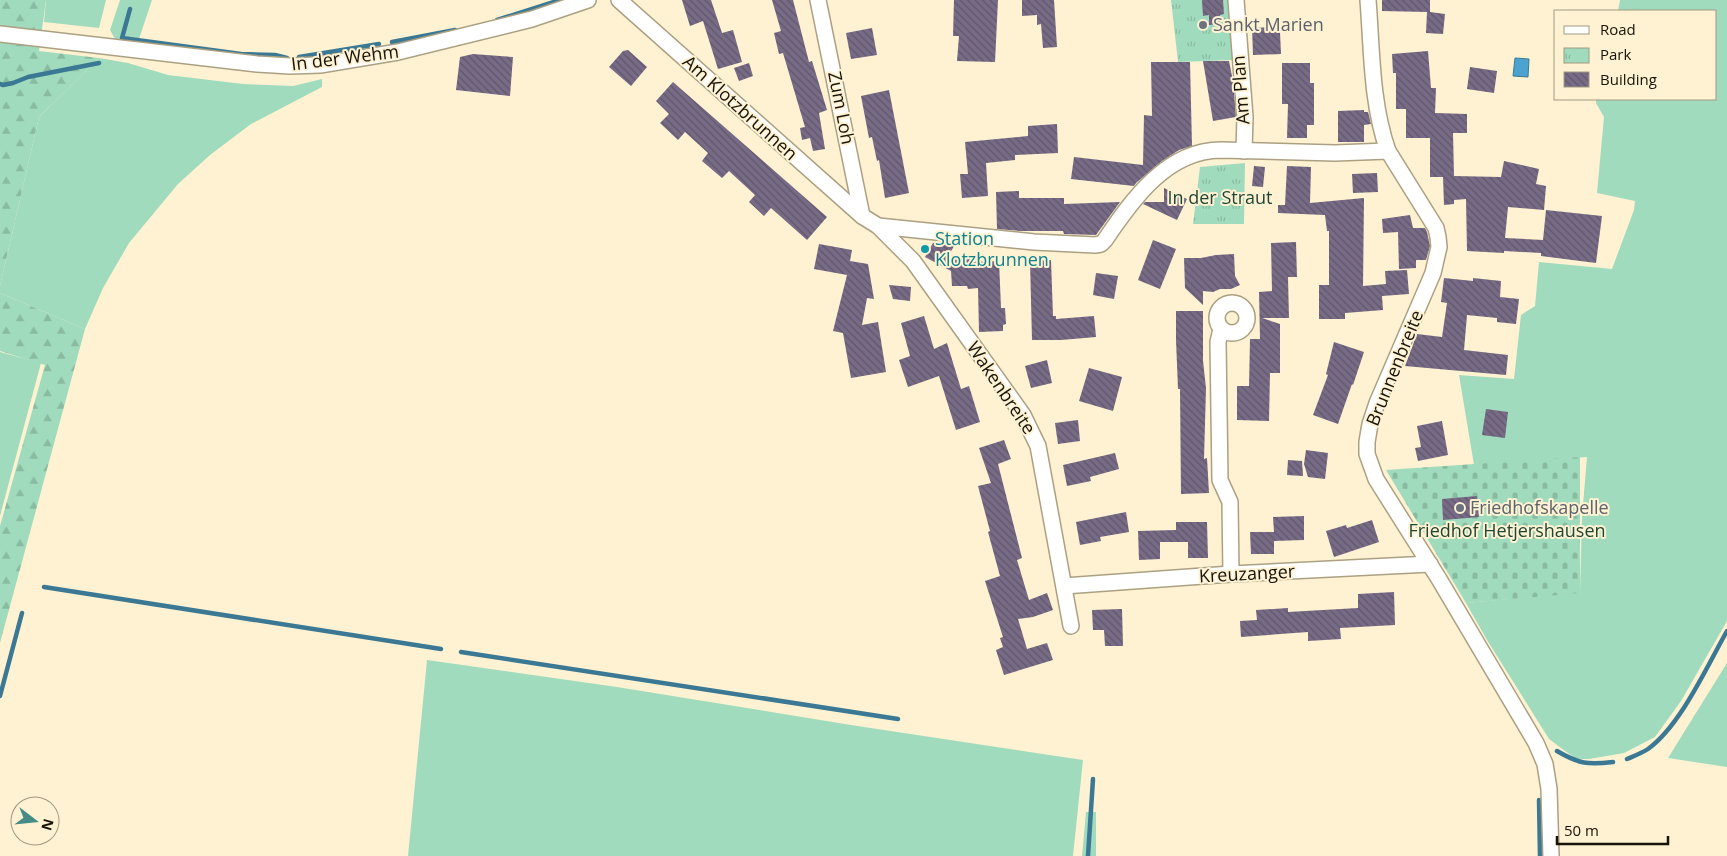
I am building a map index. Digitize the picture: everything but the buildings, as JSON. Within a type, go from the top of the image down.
[{"type":"street","name":"In der Wehm","points":[[4,34],[257,64],[290,66],[329,63],[398,52],[522,22],[588,0]]},
{"type":"street","name":"Am Klotzbrunnen","points":[[619,0],[862,216]]},
{"type":"street","name":"Zum Loh","points":[[818,0],[862,216]]},
{"type":"street","name":"Am Plan","points":[[1236,0],[1245,117],[1244,150]]},
{"type":"street","name":"Brunnenbreite","points":[[1368,0],[1380,124],[1388,151],[1436,228],[1439,247],[1437,261],[1426,291],[1377,403],[1370,424],[1367,454],[1376,479],[1430,564],[1539,750],[1545,764],[1549,789],[1551,856]]},
{"type":"street","points":[[878,226],[1064,244],[1101,244],[1140,192],[1167,170],[1194,154],[1207,150],[1335,153],[1388,151]]},
{"type":"street","name":"Wakenbreite","points":[[862,216],[878,226],[913,261],[1023,415],[1038,446],[1071,626]]},
{"type":"street","points":[[1221,329],[1218,342],[1220,480],[1230,502],[1231,574]]},
{"type":"street","name":"Kreuzanger","points":[[1064,586],[1231,574],[1430,564]]},
{"type":"green space","points":[[0,0],[46,0],[39,51],[99,58],[39,117],[0,286]]},
{"type":"green space","points":[[46,0],[106,0],[99,28],[44,22]]},
{"type":"green space","points":[[120,0],[152,0],[138,42],[115,39],[110,30]]},
{"type":"green space","name":"Sankt Marien","points":[[1171,0],[1230,0],[1232,60],[1178,62]]},
{"type":"green space","points":[[1620,0],[1727,0],[1727,621],[1681,701],[1655,737],[1624,753],[1589,759],[1576,759],[1549,739],[1466,603],[1580,592],[1582,517],[1587,457],[1474,465],[1459,375],[1514,379],[1521,315],[1535,306],[1539,262],[1612,269],[1634,210],[1635,201],[1597,193],[1604,117],[1596,100],[1717,100],[1717,10],[1618,10]]},
{"type":"green space","points":[[99,58],[128,63],[168,75],[243,84],[293,86],[322,79],[322,87],[251,124],[210,155],[178,184],[129,243],[103,288],[85,329],[0,293],[0,286],[39,117]]},
{"type":"green space","name":"In der Straut","points":[[1245,163],[1244,224],[1193,224],[1200,167]]},
{"type":"green space","points":[[0,293],[85,329],[0,643],[0,526],[45,365],[0,351]]},
{"type":"green space","points":[[0,352],[41,363],[0,516]]},
{"type":"green space","name":"Friedhof Hetjershausen","points":[[1580,457],[1580,593],[1466,603],[1386,470]]},
{"type":"green space","points":[[427,660],[617,687],[1083,760],[1073,856],[408,856]]},
{"type":"green space","points":[[1727,663],[1727,767],[1668,758]]},
{"type":"green space","points":[[1086,812],[1096,812],[1096,856],[1082,856]]},
{"type":"water","points":[[1515,58],[1529,59],[1528,77],[1513,76]]},
{"type":"waterway","points":[[497,20],[560,0]]},
{"type":"waterway","points":[[130,9],[122,38],[241,54],[275,55],[287,58]]},
{"type":"waterway","points":[[392,42],[455,30]]},
{"type":"waterway","points":[[299,57],[379,44]]},
{"type":"waterway","points":[[0,84],[13,83],[28,77],[99,63]]},
{"type":"waterway","points":[[44,587],[441,649]]},
{"type":"waterway","points":[[0,696],[22,613]]},
{"type":"waterway","points":[[1627,759],[1648,749],[1671,725],[1692,694],[1727,631]]},
{"type":"waterway","points":[[461,652],[898,719]]},
{"type":"waterway","points":[[1557,751],[1572,759],[1584,762],[1613,762]]},
{"type":"waterway","points":[[1088,856],[1093,779]]},
{"type":"waterway","points":[[1539,800],[1540,856]]},
{"type":"place","name":"Sankt Marien","points":[[1203,25]]},
{"type":"place","name":"Station Klotzbrunnen","points":[[925,249]]},
{"type":"place","name":"Friedhofskapelle","points":[[1460,508]]}]
